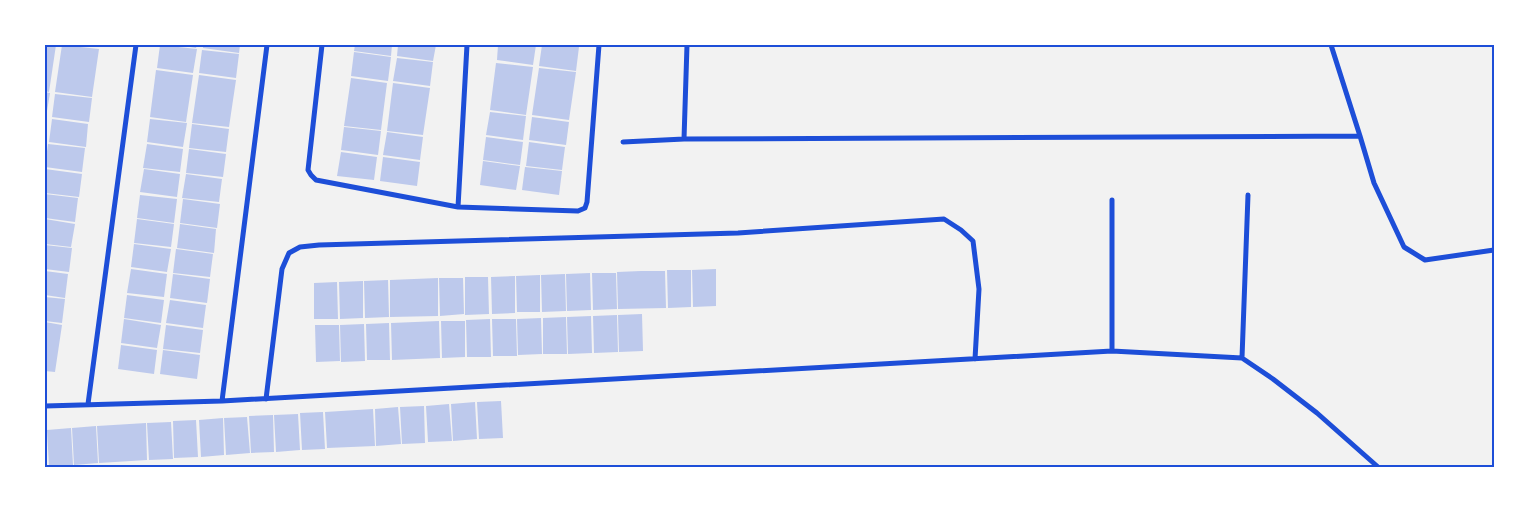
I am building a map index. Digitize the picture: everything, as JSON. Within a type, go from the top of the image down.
[{"type":"street","points":[[88,404],[136,45]]},
{"type":"street","points":[[222,402],[267,45]]},
{"type":"street","points":[[322,45],[308,170],[316,180],[458,207],[578,212],[585,208],[587,202],[600,45]]},
{"type":"street","points":[[458,207],[468,45]]},
{"type":"street","points":[[684,139],[687,45]]},
{"type":"street","points":[[1330,45],[1374,183],[1404,247],[1425,260],[1494,250]]},
{"type":"street","points":[[624,142],[684,139],[1360,136]]},
{"type":"street","points":[[1242,358],[1248,195]]},
{"type":"street","points":[[1112,200],[1112,351]]},
{"type":"street","points":[[266,398],[282,269],[290,253],[300,247],[319,245],[738,233],[944,219],[961,230],[973,241],[979,288],[975,359]]},
{"type":"street","points":[[45,406],[222,402],[1112,351],[1242,358],[1317,413],[1378,467]]},
{"type":"building","points":[[45,45],[56,45],[49,92],[45,91]]},
{"type":"building","points":[[62,45],[99,49],[92,97],[55,92]]},
{"type":"building","points":[[160,45],[197,49],[193,73],[157,68]]},
{"type":"building","points":[[184,45],[197,45],[196,48]]},
{"type":"building","points":[[203,45],[240,45],[239,53],[203,48]]},
{"type":"building","points":[[355,45],[392,45],[391,56],[354,51]]},
{"type":"building","points":[[398,45],[436,45],[433,61],[397,56]]},
{"type":"building","points":[[498,45],[536,45],[533,65],[497,60]]},
{"type":"building","points":[[542,45],[579,47],[576,71],[539,66]]},
{"type":"building","points":[[202,50],[239,54],[236,78],[199,73]]},
{"type":"building","points":[[354,52],[391,57],[388,81],[351,76]]},
{"type":"building","points":[[397,58],[433,62],[430,86],[393,81]]},
{"type":"building","points":[[496,63],[533,67],[526,115],[490,110]]},
{"type":"building","points":[[539,68],[576,72],[569,120],[532,115]]},
{"type":"building","points":[[156,70],[193,75],[186,122],[150,117]]},
{"type":"building","points":[[199,75],[236,80],[229,127],[192,123]]},
{"type":"building","points":[[351,78],[387,83],[381,130],[344,126]]},
{"type":"building","points":[[393,83],[430,88],[423,135],[387,131]]},
{"type":"building","points":[[45,92],[50,93],[46,117],[45,116]]},
{"type":"building","points":[[55,94],[92,98],[89,122],[52,117]]},
{"type":"building","points":[[490,112],[526,116],[523,140],[486,135]]},
{"type":"building","points":[[532,117],[569,122],[566,145],[529,140]]},
{"type":"building","points":[[52,119],[88,124],[86,147],[49,142]]},
{"type":"building","points":[[150,119],[187,123],[183,147],[147,142]]},
{"type":"building","points":[[192,124],[229,129],[226,152],[189,148]]},
{"type":"building","points":[[344,127],[381,131],[378,155],[341,150]]},
{"type":"building","points":[[387,132],[423,137],[420,160],[383,155]]},
{"type":"building","points":[[486,137],[523,142],[520,165],[483,160]]},
{"type":"building","points":[[529,142],[565,147],[562,170],[526,166]]},
{"type":"building","points":[[48,144],[85,148],[82,172],[45,167]]},
{"type":"building","points":[[147,144],[183,149],[180,172],[143,168]]},
{"type":"building","points":[[189,149],[226,154],[223,177],[186,173]]},
{"type":"building","points":[[341,152],[377,157],[374,180],[337,176]]},
{"type":"building","points":[[383,157],[420,162],[417,186],[380,181]]},
{"type":"building","points":[[483,161],[520,166],[516,190],[480,185]]},
{"type":"building","points":[[525,167],[562,171],[559,195],[522,190]]},
{"type":"building","points":[[45,169],[82,174],[79,197],[45,193]]},
{"type":"building","points":[[144,169],[180,174],[177,197],[140,192]]},
{"type":"building","points":[[186,174],[222,179],[219,202],[182,198]]},
{"type":"building","points":[[45,194],[78,198],[75,222],[45,218]]},
{"type":"building","points":[[140,195],[177,199],[174,223],[137,218]]},
{"type":"building","points":[[183,199],[220,204],[217,228],[180,223]]},
{"type":"building","points":[[45,219],[75,224],[71,247],[45,244]]},
{"type":"building","points":[[137,219],[174,224],[171,247],[134,243]]},
{"type":"building","points":[[180,224],[216,229],[214,253],[177,248]]},
{"type":"building","points":[[134,244],[171,249],[167,272],[131,267]]},
{"type":"building","points":[[45,245],[72,248],[69,272],[45,269]]},
{"type":"building","points":[[176,249],[213,254],[210,277],[173,273]]},
{"type":"building","points":[[131,269],[167,274],[164,297],[127,293]]},
{"type":"building","points":[[716,269],[716,306],[693,307],[692,270]]},
{"type":"building","points":[[667,270],[691,270],[691,307],[668,308]]},
{"type":"building","points":[[45,271],[68,274],[65,298],[45,295]]},
{"type":"building","points":[[665,271],[666,308],[618,309],[617,272]]},
{"type":"building","points":[[590,273],[591,310],[567,311],[566,274]]},
{"type":"building","points":[[592,273],[616,273],[617,309],[593,310]]},
{"type":"building","points":[[173,274],[210,279],[207,303],[170,298]]},
{"type":"building","points":[[565,274],[566,311],[542,312],[541,275]]},
{"type":"building","points":[[540,275],[540,312],[517,312],[516,276]]},
{"type":"building","points":[[515,276],[515,313],[492,314],[491,277]]},
{"type":"building","points":[[465,277],[488,277],[489,314],[465,315]]},
{"type":"building","points":[[438,278],[438,316],[390,317],[390,280]]},
{"type":"building","points":[[439,278],[463,278],[464,314],[440,316]]},
{"type":"building","points":[[388,280],[389,317],[365,318],[364,281]]},
{"type":"building","points":[[363,281],[363,318],[340,319],[339,282]]},
{"type":"building","points":[[337,282],[338,319],[314,319],[314,283]]},
{"type":"building","points":[[127,295],[164,300],[161,323],[124,318]]},
{"type":"building","points":[[45,297],[65,299],[62,323],[45,321]]},
{"type":"building","points":[[170,300],[206,305],[203,328],[166,323]]},
{"type":"building","points":[[642,314],[643,351],[619,352],[618,315]]},
{"type":"building","points":[[617,315],[618,352],[594,353],[593,316]]},
{"type":"building","points":[[591,316],[592,353],[568,354],[567,317]]},
{"type":"building","points":[[566,317],[567,354],[543,354],[543,318]]},
{"type":"building","points":[[541,318],[542,354],[518,355],[517,319]]},
{"type":"building","points":[[124,319],[161,325],[157,348],[121,343]]},
{"type":"building","points":[[490,319],[491,357],[467,357],[466,320]]},
{"type":"building","points":[[492,319],[516,319],[517,356],[493,356]]},
{"type":"building","points":[[439,321],[440,358],[392,360],[391,323]]},
{"type":"building","points":[[441,321],[465,321],[465,357],[442,358]]},
{"type":"building","points":[[45,322],[62,325],[55,372],[45,371]]},
{"type":"building","points":[[389,323],[390,360],[367,360],[366,324]]},
{"type":"building","points":[[364,324],[365,361],[341,362],[340,325]]},
{"type":"building","points":[[166,325],[203,330],[200,353],[163,349]]},
{"type":"building","points":[[315,325],[339,325],[340,361],[316,362]]},
{"type":"building","points":[[121,345],[157,350],[154,374],[118,369]]},
{"type":"building","points":[[163,350],[200,355],[197,379],[160,374]]},
{"type":"building","points":[[501,401],[503,438],[479,439],[477,402]]},
{"type":"building","points":[[475,402],[477,439],[453,441],[451,404]]},
{"type":"building","points":[[449,404],[452,441],[428,442],[426,406]]},
{"type":"building","points":[[424,406],[425,443],[402,444],[400,407]]},
{"type":"building","points":[[398,407],[401,444],[376,446],[375,409]]},
{"type":"building","points":[[373,409],[375,446],[327,448],[325,412]]},
{"type":"building","points":[[323,412],[325,449],[302,450],[300,413]]},
{"type":"building","points":[[298,414],[300,450],[276,452],[274,415]]},
{"type":"building","points":[[273,415],[274,452],[251,453],[249,416]]},
{"type":"building","points":[[247,417],[250,453],[226,455],[224,418]]},
{"type":"building","points":[[223,418],[224,455],[201,457],[199,420]]},
{"type":"building","points":[[196,420],[198,457],[174,458],[173,421]]},
{"type":"building","points":[[171,422],[173,459],[149,460],[147,423]]},
{"type":"building","points":[[146,423],[147,460],[99,463],[97,426]]},
{"type":"building","points":[[96,426],[98,463],[74,465],[72,428]]},
{"type":"building","points":[[71,428],[73,465],[49,466],[47,430]]},
{"type":"building","points":[[45,451],[47,451],[47,466],[45,466]]}]
